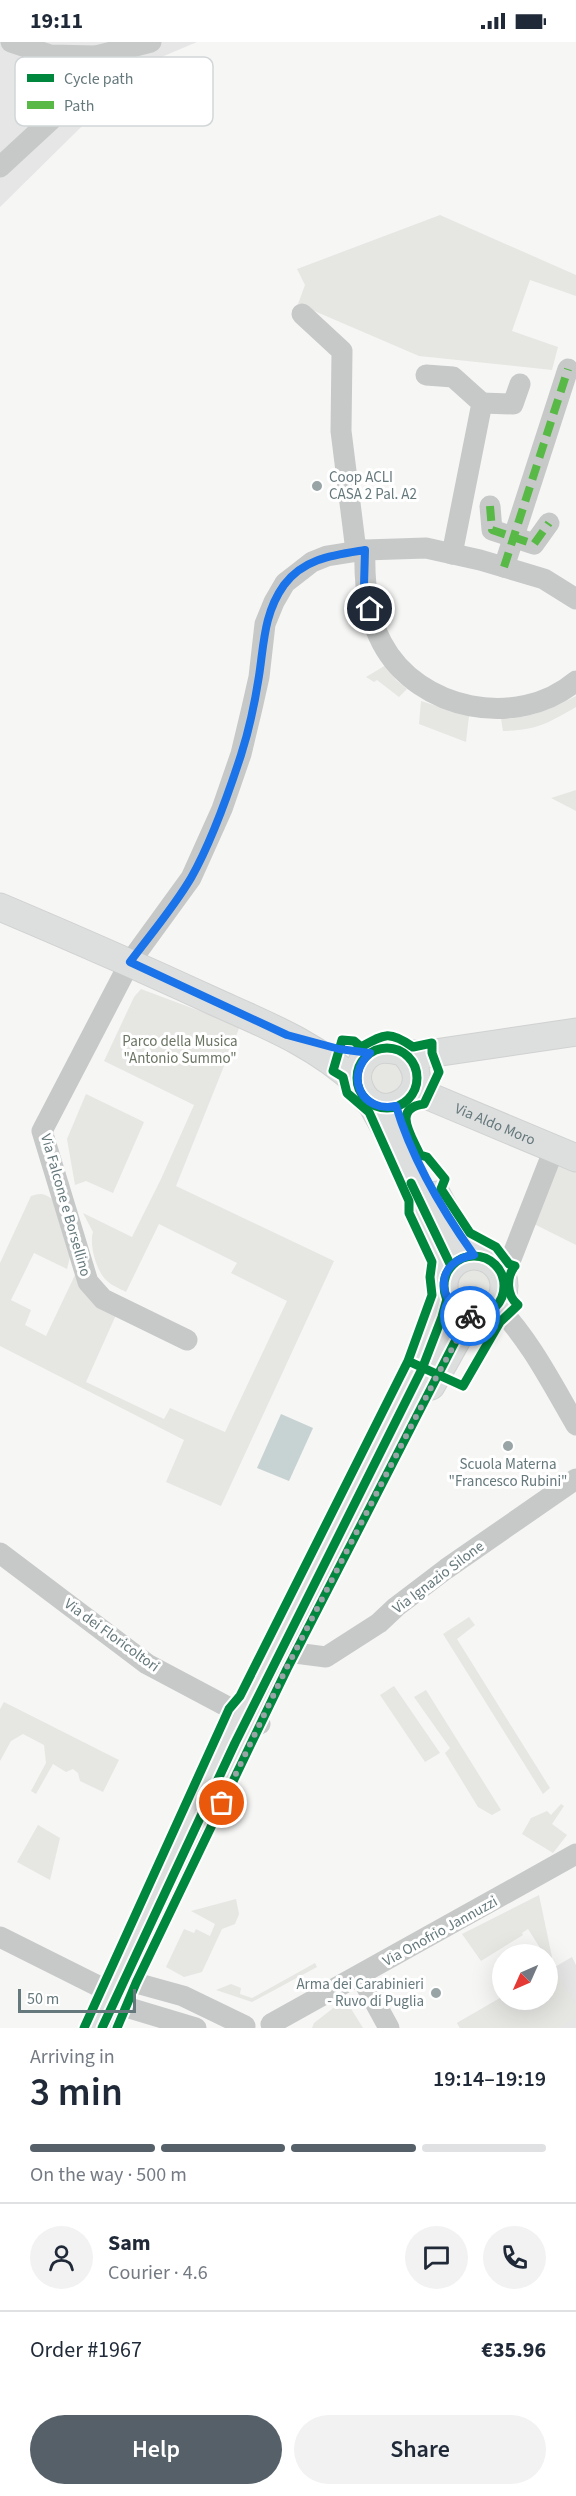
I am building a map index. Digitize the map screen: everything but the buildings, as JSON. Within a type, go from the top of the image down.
[{"type":"main road","points":[[0,907],[130,962],[287,1035],[391,1093]]},
{"type":"main road","points":[[287,1035],[339,1049],[370,1053],[388,1048],[405,1054],[465,1049],[576,1032]]},
{"type":"main road","points":[[391,1093],[426,1070],[465,1049]]},
{"type":"main road","points":[[370,1053],[359,1066],[391,1093]]},
{"type":"main road","points":[[405,1054],[415,1067],[391,1093],[390,1137],[462,1260]]},
{"type":"main road","name":"Via Aldo Moro","points":[[391,1093],[565,1154]]},
{"type":"main road","points":[[284,1663],[417,1379],[447,1299],[444,1281],[462,1260],[491,1260],[502,1273],[504,1290],[497,1306],[490,1312],[470,1316],[456,1310],[447,1299]]},
{"type":"main road","points":[[102,2028],[124,2003],[241,1748],[245,1717],[284,1663],[470,1316]]},
{"type":"street","points":[[11,42],[50,55],[96,56],[151,42]]},
{"type":"street","points":[[0,167],[44,126]]},
{"type":"street","points":[[302,314],[342,351],[340,431],[361,550],[364,585],[381,642],[400,668],[438,696],[461,705],[498,709],[551,698],[576,681]]},
{"type":"street","points":[[504,567],[568,369]]},
{"type":"street","points":[[426,375],[453,377],[482,403],[513,404],[520,384]]},
{"type":"street","points":[[452,554],[482,403]]},
{"type":"street","points":[[490,506],[492,530],[513,538],[534,544],[549,523]]},
{"type":"street","name":"Via Falcone e Borsellino","points":[[187,1340],[103,1299],[88,1282],[42,1131],[130,962],[191,878],[222,809],[241,754],[259,677],[265,624],[274,602],[285,583],[312,562],[327,556],[361,550],[426,548],[544,579],[576,599]]},
{"type":"street","points":[[502,1273],[509,1264],[565,1154]]},
{"type":"street","points":[[497,1306],[517,1329],[576,1425]]},
{"type":"street","name":"Via Ignazio Silone","points":[[284,1663],[326,1657],[380,1623],[396,1607],[447,1569],[576,1479]]},
{"type":"street","name":"Via dei Floricoltori","points":[[0,1553],[147,1664],[245,1717]]},
{"type":"street","name":"Via Onofrio Jannuzzi","points":[[272,2026],[576,1854]]},
{"type":"street","points":[[0,1937],[124,2003],[196,2028]]},
{"type":"street","points":[[360,1975],[389,2028]]},
{"type":"street","points":[[124,2003],[183,1996],[245,2027],[255,2017],[264,2018],[272,2026]]},
{"type":"shaded area","points":[[0,42],[197,42],[162,57],[15,57],[15,126],[82,126],[0,207]]},
{"type":"shaded area","points":[[281,1414],[313,1428],[289,1481],[257,1468]]},
{"type":"shaded area","points":[[572,1957],[576,1965],[576,2028],[460,2028],[457,2023],[492,2003],[492,2010],[558,2010],[558,1965]]},
{"type":"green space","points":[[440,215],[576,275],[576,296],[530,280],[512,331],[558,347],[552,370],[419,356],[298,304],[305,285],[297,269]]},
{"type":"green space","points":[[386,665],[396,680],[407,689],[399,697],[377,680],[374,682],[366,677]]},
{"type":"green space","points":[[576,696],[576,707],[549,722],[524,729],[503,731],[501,719],[540,712]]},
{"type":"green space","points":[[421,701],[469,716],[466,742],[419,724]]},
{"type":"green space","points":[[576,790],[576,811],[551,798]]},
{"type":"green space","name":"Parco della Musica \"Antonio Summo\"","points":[[141,989],[240,1026],[176,1186],[334,1261],[221,1506],[166,1482],[184,1440],[0,1346],[0,1263],[31,1196],[37,1194],[52,1199],[70,1257],[67,1269],[34,1253],[11,1300],[31,1310],[25,1325],[46,1336],[75,1275],[81,1286],[116,1315],[86,1382],[164,1419],[170,1408],[225,1432],[287,1301],[231,1273],[237,1263],[159,1224],[126,1292],[107,1281],[99,1269],[93,1250],[93,1232],[83,1213],[132,1237],[194,1105],[104,1061],[134,997]]},
{"type":"green space","points":[[384,1060],[401,1066],[404,1084],[390,1095],[378,1093],[371,1079],[372,1071]]},
{"type":"green space","points":[[86,1094],[144,1122],[113,1193],[86,1181],[75,1185],[67,1139]]},
{"type":"green space","points":[[554,1161],[576,1171],[576,1245],[532,1223]]},
{"type":"green space","points":[[475,1267],[488,1272],[493,1285],[488,1298],[475,1303],[462,1298],[457,1285],[462,1272]]},
{"type":"green space","points":[[469,1617],[475,1625],[457,1639],[550,1788],[543,1794],[443,1634]]},
{"type":"green space","points":[[394,1686],[440,1753],[425,1762],[380,1695]]},
{"type":"green space","points":[[426,1690],[501,1810],[492,1815],[478,1807],[445,1753],[450,1748],[414,1697]]},
{"type":"green space","points":[[4,1702],[119,1760],[103,1792],[80,1781],[78,1773],[73,1769],[66,1772],[53,1764],[36,1794],[31,1791],[46,1763],[44,1745],[23,1734],[11,1741],[0,1761],[0,1709]]},
{"type":"green space","points":[[561,1804],[564,1806],[552,1824],[567,1835],[553,1853],[522,1834],[531,1818],[547,1811],[551,1815]]},
{"type":"green space","points":[[38,1825],[60,1838],[50,1880],[17,1862]]},
{"type":"green space","points":[[539,1895],[549,1944],[538,1944],[528,1929],[508,1944],[492,1944],[492,1954],[481,1961],[462,1934]]},
{"type":"green space","points":[[236,1899],[239,1914],[235,1924],[222,1929],[202,1972],[184,1977],[166,1967],[184,1929],[194,1933],[196,1929],[210,1936],[215,1924],[191,1911]]},
{"type":"green space","points":[[315,1963],[317,1967],[252,2002],[216,1990],[231,1984],[241,1988],[240,1994],[252,1998]]},
{"type":"green space","points":[[558,1974],[576,2006],[576,2018],[558,2028],[460,2028],[457,2023],[492,2003],[492,2010],[558,2010]]},
{"type":"green space","points":[[345,1999],[363,2028],[312,2028],[314,2023]]},
{"type":"marked path","points":[[504,567],[568,369]]},
{"type":"marked path","points":[[490,506],[492,530],[534,544],[549,523]]},
{"type":"cycle path","points":[[84,2028],[229,1709],[240,1696],[408,1361],[432,1295],[430,1277],[432,1262],[409,1213],[409,1201],[369,1112],[347,1093],[343,1077],[333,1071],[342,1040],[354,1041],[361,1047],[375,1039],[387,1036],[398,1038],[413,1047],[432,1043],[432,1053],[439,1072],[424,1104],[408,1111],[406,1117],[409,1132],[420,1155],[427,1157],[445,1179],[441,1189],[470,1233],[496,1247],[509,1264],[515,1266],[510,1275],[509,1291],[518,1305],[500,1322],[463,1386],[408,1361]]},
{"type":"cycle path","points":[[387,1048],[408,1057],[417,1078],[408,1099],[387,1108],[366,1099],[357,1078],[366,1057],[387,1048]]},
{"type":"cycle path","points":[[411,1183],[451,1266]]},
{"type":"cycle path","points":[[468,1256],[480,1256],[491,1261],[499,1269],[504,1286],[502,1298],[491,1311],[480,1316],[468,1316],[457,1311],[449,1303],[444,1292],[444,1280],[449,1269],[457,1261],[468,1256]]},
{"type":"cycle path","points":[[102,2028],[235,1743],[422,1369],[447,1299]]},
{"type":"cycle path","points":[[117,2028],[136,1983],[287,1669],[470,1316]]},
{"type":"way so far","points":[[222,1803],[286,1669],[470,1316]]},
{"type":"place","name":"Coop ACLI CASA 2 Pal. A2","points":[[317,486]]},
{"type":"place","name":"Scuola Materna \"Francesco Rubini\"","points":[[508,1446]]},
{"type":"place","name":"Arma dei Carabinieri - Ruvo di Puglia","points":[[436,1993]]},
{"type":"route","points":[[370,609],[364,585],[365,550],[327,556],[312,562],[285,583],[265,624],[259,677],[252,708],[241,754],[222,809],[191,878],[130,962],[287,1035],[339,1049],[370,1053],[359,1066],[357,1075],[361,1091],[365,1098],[377,1106],[396,1106],[404,1131],[420,1165],[454,1227],[474,1255],[457,1260],[446,1273],[444,1281],[444,1290],[451,1305],[456,1310],[470,1316]]}]
